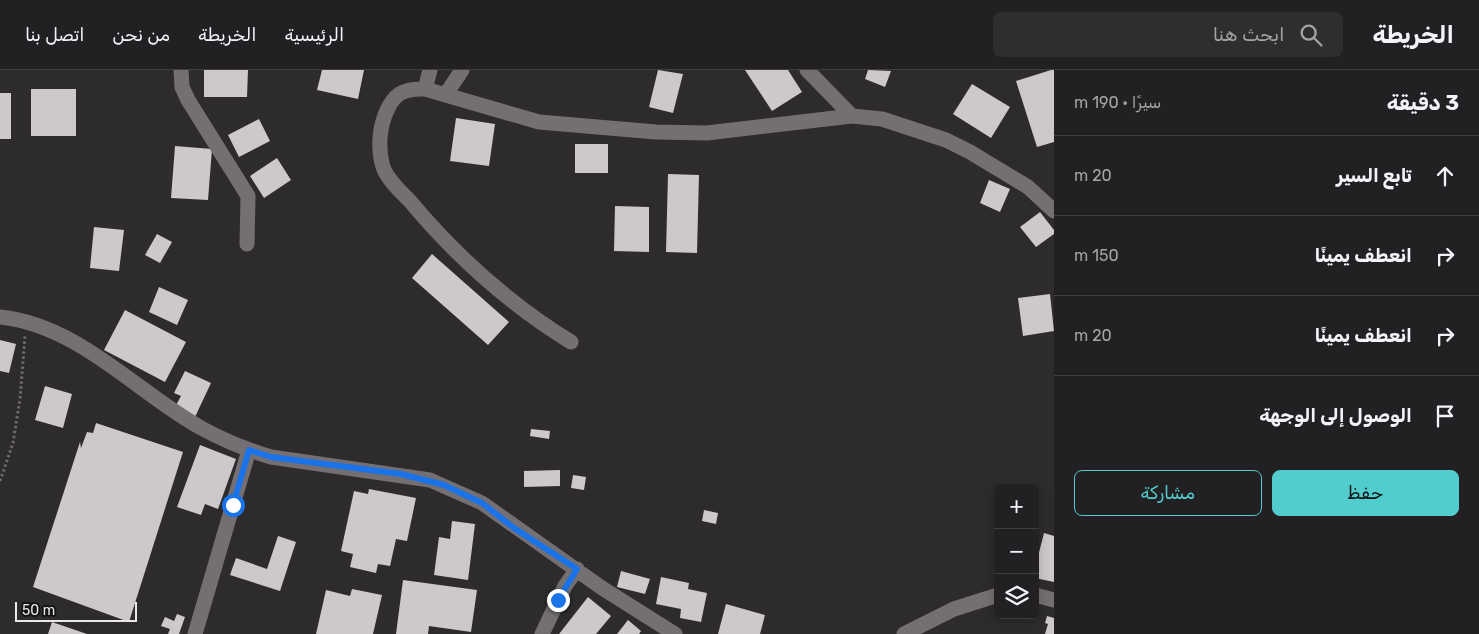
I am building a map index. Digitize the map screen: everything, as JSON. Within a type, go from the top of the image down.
[{"type":"street","points":[[181,70],[182,87],[188,100],[248,196],[247,244]]},
{"type":"street","points":[[425,89],[430,70]]},
{"type":"street","points":[[446,94],[462,70]]},
{"type":"street","points":[[806,70],[852,116]]},
{"type":"street","points":[[571,342],[510,300],[478,272],[424,219],[384,169],[379,142],[384,117],[390,104],[398,94],[410,89],[425,89],[539,122],[656,132],[707,133],[852,116],[882,119],[946,140],[970,152],[1028,187],[1054,211]]},
{"type":"street","points":[[0,317],[26,322],[62,337],[202,429],[249,450],[271,457],[401,474],[444,485],[482,503],[577,569],[658,630],[675,634]]},
{"type":"street","points":[[195,634],[249,450]]},
{"type":"street","points":[[542,634],[565,586],[577,569]]},
{"type":"street","points":[[904,634],[954,609],[994,596]]},
{"type":"street","points":[[1039,596],[1054,600]]},
{"type":"path","points":[[0,481],[13,443],[26,322]]},
{"type":"building","points":[[204,70],[248,70],[247,97],[204,97]]},
{"type":"building","points":[[322,70],[364,70],[358,99],[317,90]]},
{"type":"building","points":[[658,70],[683,74],[673,113],[649,107]]},
{"type":"building","points":[[745,70],[788,70],[802,92],[772,111]]},
{"type":"building","points":[[868,70],[891,71],[885,87],[865,79]]},
{"type":"building","points":[[1054,70],[1054,142],[1037,147],[1016,81]]},
{"type":"building","points":[[972,84],[1010,107],[991,138],[953,114]]},
{"type":"building","points":[[31,89],[76,89],[76,136],[31,136]]},
{"type":"building","points":[[0,93],[11,93],[11,139],[0,139]]},
{"type":"building","points":[[456,118],[495,124],[489,166],[450,161]]},
{"type":"building","points":[[259,119],[270,141],[239,157],[228,135]]},
{"type":"building","points":[[575,144],[608,144],[608,173],[575,173]]},
{"type":"building","points":[[175,146],[212,149],[208,200],[171,198]]},
{"type":"building","points":[[277,158],[291,180],[264,198],[250,176]]},
{"type":"building","points":[[668,174],[699,175],[697,253],[666,252]]},
{"type":"building","points":[[989,180],[1010,189],[1000,212],[980,203]]},
{"type":"building","points":[[615,206],[649,207],[649,252],[614,251]]},
{"type":"building","points":[[1040,212],[1054,230],[1054,234],[1036,247],[1020,227]]},
{"type":"building","points":[[94,227],[124,230],[119,271],[90,268]]},
{"type":"building","points":[[157,234],[172,242],[160,263],[145,255]]},
{"type":"building","points":[[432,254],[509,322],[488,345],[412,278]]},
{"type":"building","points":[[159,287],[188,300],[177,325],[149,312]]},
{"type":"building","points":[[1050,294],[1054,331],[1023,336],[1018,298]]},
{"type":"building","points":[[125,310],[186,342],[165,382],[104,350]]},
{"type":"building","points":[[0,340],[16,344],[9,373],[0,371]]},
{"type":"building","points":[[185,371],[211,383],[195,417],[175,407],[181,396],[174,393]]},
{"type":"building","points":[[45,386],[72,394],[63,428],[35,420]]},
{"type":"building","points":[[96,423],[183,452],[129,622],[33,587],[80,442],[81,448],[87,432],[93,433]]},
{"type":"building","points":[[531,429],[550,431],[549,439],[530,436]]},
{"type":"building","points":[[200,445],[236,459],[218,509],[205,504],[201,515],[177,507]]},
{"type":"building","points":[[560,470],[560,486],[524,487],[524,471]]},
{"type":"building","points":[[573,475],[586,477],[584,490],[571,488]]},
{"type":"building","points":[[369,489],[416,498],[407,541],[396,539],[390,566],[378,564],[376,573],[350,567],[353,554],[341,551],[354,491],[368,494]]},
{"type":"building","points":[[704,510],[718,513],[716,524],[702,521]]},
{"type":"building","points":[[452,521],[475,524],[468,580],[434,575],[439,537],[450,539]]},
{"type":"building","points":[[1044,533],[1054,536],[1054,582],[1039,579],[1039,552]]},
{"type":"building","points":[[278,536],[296,542],[280,591],[230,575],[236,558],[267,569]]},
{"type":"building","points":[[621,571],[650,579],[645,594],[617,587]]},
{"type":"building","points":[[661,577],[689,583],[688,589],[707,593],[701,622],[680,618],[681,609],[656,604]]},
{"type":"building","points":[[403,580],[477,590],[471,632],[429,626],[428,634],[396,634]]},
{"type":"building","points":[[352,589],[382,595],[373,634],[316,634],[326,590],[350,596]]},
{"type":"building","points":[[588,597],[611,616],[596,634],[559,634]]},
{"type":"building","points":[[726,604],[765,615],[760,634],[718,634]]},
{"type":"building","points":[[177,614],[185,617],[179,634],[168,634],[170,629],[161,626],[165,617],[174,621]]},
{"type":"building","points":[[1047,616],[1054,618],[1054,634],[1045,634],[1048,624],[1045,623]]},
{"type":"building","points":[[628,620],[641,631],[639,634],[617,634]]},
{"type":"building","points":[[52,622],[87,634],[48,634]]},
{"type":"route","points":[[233,505],[249,450],[271,457],[401,474],[430,480],[482,503],[514,528],[577,569],[558,600]]}]
